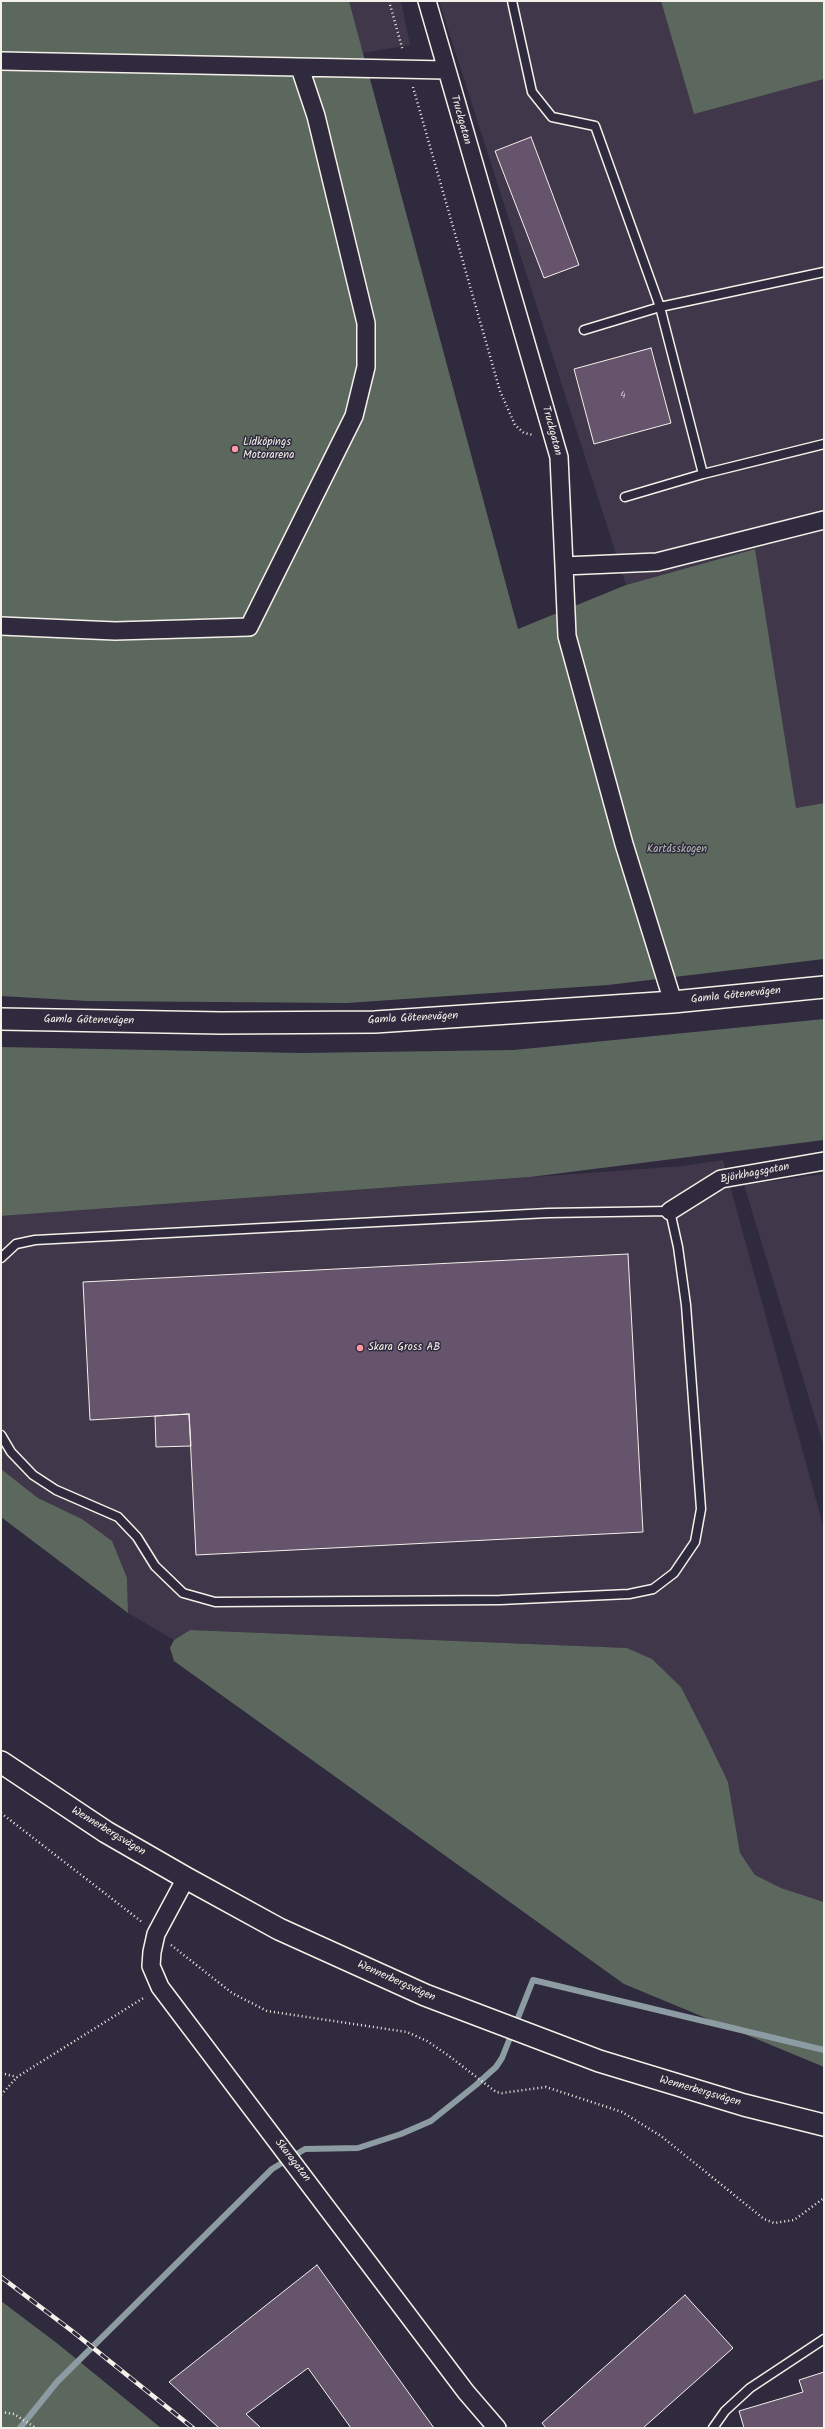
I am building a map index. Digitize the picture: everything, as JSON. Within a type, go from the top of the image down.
[{"type":"street","name":"Truckgatan","points":[[427,1],[558,457],[567,636],[624,844],[673,1002]]},
{"type":"street","points":[[1,61],[169,63],[300,68],[446,70]]},
{"type":"street","points":[[1,626],[115,631],[249,627],[354,416],[366,367],[366,323],[316,116],[300,68]]},
{"type":"street","points":[[564,566],[657,562],[824,520]]},
{"type":"street","name":"Gamla Götenevägen","points":[[1,1019],[221,1023],[376,1022],[673,1002],[824,987]]},
{"type":"street","name":"Björkhagsgatan","points":[[670,1211],[721,1179],[824,1161]]},
{"type":"street","name":"Wennerbergsvägen","points":[[1,1762],[106,1832],[186,1878],[279,1929],[424,1995],[537,2039],[652,2078],[824,2125]]},
{"type":"street","name":"Skaragatan","points":[[186,1878],[156,1934],[151,1966],[160,1988],[466,2392],[497,2428]]},
{"type":"lane","points":[[512,1],[532,92],[552,117],[595,126],[660,307],[703,474]]},
{"type":"lane","points":[[584,330],[660,307],[824,272]]},
{"type":"lane","points":[[625,498],[703,474],[824,444]]},
{"type":"lane","points":[[1,1258],[16,1244],[35,1240],[540,1214],[670,1211],[678,1247],[686,1305],[701,1509],[695,1542],[674,1573],[653,1589],[629,1594],[500,1600],[215,1602],[183,1593],[155,1566],[137,1537],[118,1517],[56,1490],[33,1475],[11,1452],[1,1434]]},
{"type":"lane","points":[[713,2428],[724,2411],[750,2388],[824,2339]]},
{"type":"path","points":[[389,1],[407,69],[500,391],[515,425],[524,433],[553,439]]},
{"type":"path","points":[[1,1813],[232,1993],[267,2011],[407,2032],[427,2041],[496,2092],[502,2093],[546,2087],[622,2112],[661,2136],[764,2219],[774,2222],[794,2220],[824,2198]]},
{"type":"path","points":[[1,2095],[17,2077],[160,1988]]},
{"type":"path","points":[[1,2073],[17,2077]]},
{"type":"path","points":[[1,2412],[14,2414],[36,2428]]},
{"type":"shaded area","points":[[349,1],[401,1],[410,45],[363,53]]},
{"type":"shaded area","points":[[439,1],[661,1],[694,114],[824,79],[824,803],[796,808],[755,549],[626,585]]},
{"type":"shaded area","points":[[723,1160],[824,1529],[824,1902],[781,1888],[755,1875],[740,1853],[728,1782],[681,1687],[652,1659],[627,1648],[190,1630],[174,1640],[128,1613],[127,1578],[82,1519],[38,1498],[1,1469],[1,1216],[683,1166]]},
{"type":"shaded area","points":[[824,1174],[824,1447],[744,1185]]},
{"type":"green space","name":"Lidköpings Motorarena","points":[[1,1],[349,1],[518,629],[626,585],[755,549],[796,808],[824,803],[824,959],[608,985],[347,1003],[87,1001],[1,996]]},
{"type":"green space","points":[[661,1],[824,1],[824,79],[694,114]]},
{"type":"green space","points":[[824,1019],[824,1140],[530,1177],[1,1216],[1,1047],[301,1053],[514,1050]]},
{"type":"green space","points":[[1,1469],[38,1498],[82,1519],[112,1541],[127,1578],[128,1613],[1,1517]]},
{"type":"green space","points":[[190,1630],[627,1648],[652,1659],[681,1687],[728,1782],[740,1853],[755,1875],[781,1888],[824,1902],[824,2067],[624,1984],[174,1661],[170,1648],[174,1640]]},
{"type":"green space","points":[[1,2301],[58,2344],[161,2428],[1,2428]]},
{"type":"building","points":[[531,137],[579,265],[544,278],[495,151]]},
{"type":"building","points":[[651,348],[671,423],[594,444],[574,369]]},
{"type":"building","name":"Skara Gross AB","points":[[628,1254],[643,1532],[196,1555],[189,1414],[90,1420],[83,1282]]},
{"type":"building","points":[[189,1414],[191,1446],[156,1447],[155,1416]]},
{"type":"building","points":[[317,2265],[434,2428],[351,2428],[308,2368],[246,2414],[261,2428],[219,2428],[169,2382]]},
{"type":"building","points":[[685,2295],[733,2348],[643,2428],[546,2428],[542,2423]]},
{"type":"building","points":[[824,2372],[824,2428],[744,2428],[739,2411],[803,2392],[799,2380]]},
{"type":"waterway","points":[[20,2428],[57,2382],[272,2169],[305,2149],[358,2148],[401,2134],[431,2121],[476,2085],[496,2067],[502,2058],[533,1980],[824,2050]]},
{"type":"railway","points":[[1,2277],[72,2331],[193,2428]]},
{"type":"place","name":"Lidköpings Motorarena","points":[[235,449]]},
{"type":"place","name":"Skara Gross AB","points":[[360,1348]]},
{"type":"park label","name":"Kartåsskogen","points":[[677,850]]}]
